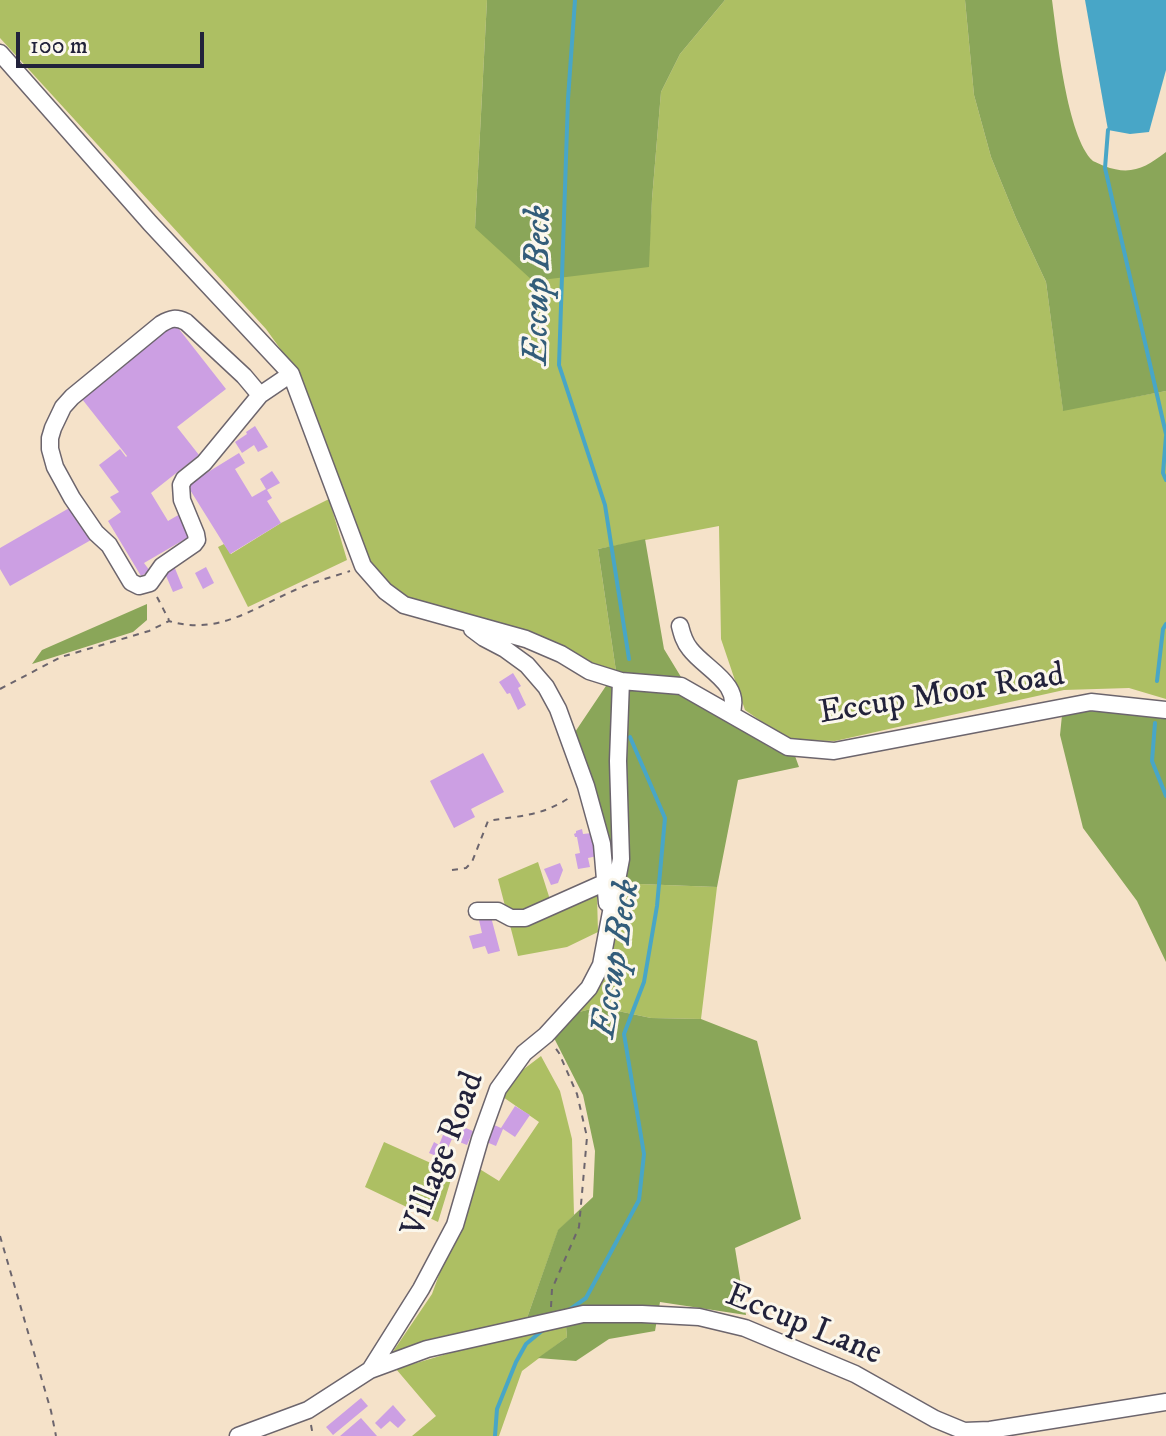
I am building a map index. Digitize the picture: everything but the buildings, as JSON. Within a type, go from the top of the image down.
[{"type":"street","points":[[0,53],[150,223],[291,374],[363,566],[385,591],[404,605],[467,624],[527,665],[546,687],[558,709],[586,786],[602,844],[608,932]]},
{"type":"street","points":[[260,395],[244,376],[178,318],[161,324],[63,407],[50,438],[50,449],[59,477],[86,521],[109,545],[131,582],[139,586],[150,583],[162,566],[194,544],[197,540],[182,500],[181,485],[184,479],[204,463],[260,395],[291,374]]},
{"type":"street","name":"Eccup Moor Road","points":[[467,624],[526,639],[561,654],[589,671],[621,681],[681,686],[788,747],[834,751],[1091,702],[1166,710]]},
{"type":"street","points":[[680,626],[689,649],[717,674],[732,694],[734,704],[731,714]]},
{"type":"street","points":[[608,932],[621,859],[618,761],[621,681]]},
{"type":"street","points":[[477,911],[498,911],[511,918],[525,918],[606,882]]},
{"type":"street","name":"Village Road","points":[[370,1370],[421,1289],[455,1225],[498,1089],[524,1053],[546,1035],[589,988],[601,965],[608,932]]},
{"type":"street","name":"Eccup Lane","points":[[238,1436],[308,1410],[370,1370],[427,1349],[583,1314],[699,1317],[745,1328],[855,1374],[935,1419],[964,1431],[990,1430],[1166,1402]]},
{"type":"path","points":[[0,689],[61,657],[149,631],[169,621],[194,625],[233,620],[296,589],[363,566]]},
{"type":"path","points":[[150,583],[169,621]]},
{"type":"path","points":[[452,870],[466,868],[472,862],[488,821],[539,814],[586,786]]},
{"type":"path","points":[[546,1035],[559,1053],[577,1094],[587,1137],[579,1227],[552,1289],[556,1320]]},
{"type":"path","points":[[0,1236],[56,1436]]},
{"type":"green space","points":[[0,0],[487,0],[475,228],[648,267],[661,92],[680,54],[725,0],[965,0],[974,95],[991,157],[1046,282],[1063,410],[1166,391],[1166,699],[1129,688],[1064,690],[835,741],[788,740],[745,710],[721,639],[719,526],[598,549],[616,671],[595,668],[407,601],[387,585],[368,559],[302,379],[266,329],[0,38]]},
{"type":"green space","points":[[487,0],[725,0],[680,54],[661,92],[649,267],[533,281],[475,228]]},
{"type":"green space","points":[[965,0],[1052,0],[1070,109],[1076,131],[1093,161],[1114,169],[1130,170],[1144,166],[1166,152],[1166,391],[1063,411],[1046,282],[991,157],[974,95]]},
{"type":"green space","points":[[329,499],[347,560],[248,607],[218,547],[224,544],[231,554],[281,523]]},
{"type":"green space","points":[[645,539],[664,649],[695,700],[771,748],[795,756],[799,767],[738,780],[717,887],[613,883],[575,732],[616,671],[598,549]]},
{"type":"green space","points":[[147,604],[147,620],[133,632],[32,664],[42,650]]},
{"type":"green space","points":[[1090,711],[1166,717],[1166,962],[1137,901],[1083,828],[1060,735],[1062,715]]},
{"type":"green space","points":[[538,862],[554,912],[597,896],[598,932],[567,947],[518,956],[498,879]]},
{"type":"green space","points":[[613,883],[717,887],[701,1019],[651,1018],[599,1007],[571,1014],[599,988],[612,958],[615,933]]},
{"type":"green space","points":[[599,1007],[651,1018],[701,1019],[757,1041],[801,1219],[735,1248],[746,1315],[660,1302],[655,1331],[609,1339],[576,1361],[538,1358],[567,1337],[566,1326],[561,1314],[527,1318],[558,1230],[593,1197],[595,1151],[583,1095],[553,1036],[571,1014]]},
{"type":"green space","points":[[541,1056],[560,1091],[572,1139],[574,1215],[558,1231],[527,1318],[426,1340],[390,1356],[432,1294],[478,1168],[499,1181],[539,1122],[503,1097],[516,1075]]},
{"type":"green space","points":[[384,1142],[453,1173],[438,1222],[365,1187]]},
{"type":"green space","points":[[566,1326],[567,1337],[522,1371],[499,1436],[412,1436],[436,1416],[396,1369],[457,1351]]},
{"type":"water","points":[[1085,0],[1166,0],[1166,70],[1149,132],[1130,134],[1108,130]]},
{"type":"waterway","name":"Eccup Beck","points":[[575,0],[568,99],[559,365],[605,505],[629,659]]},
{"type":"waterway","points":[[1108,130],[1105,168],[1166,434]]},
{"type":"waterway","points":[[1166,436],[1163,473],[1166,480]]},
{"type":"waterway","points":[[1157,681],[1166,624]]},
{"type":"waterway","points":[[1155,723],[1152,761],[1166,796]]},
{"type":"waterway","name":"Eccup Beck","points":[[569,1310],[586,1298],[639,1200],[644,1154],[624,1034],[644,982],[657,906],[665,818],[630,737]]},
{"type":"waterway","points":[[495,1436],[497,1409],[516,1362],[526,1344],[543,1330]]}]
